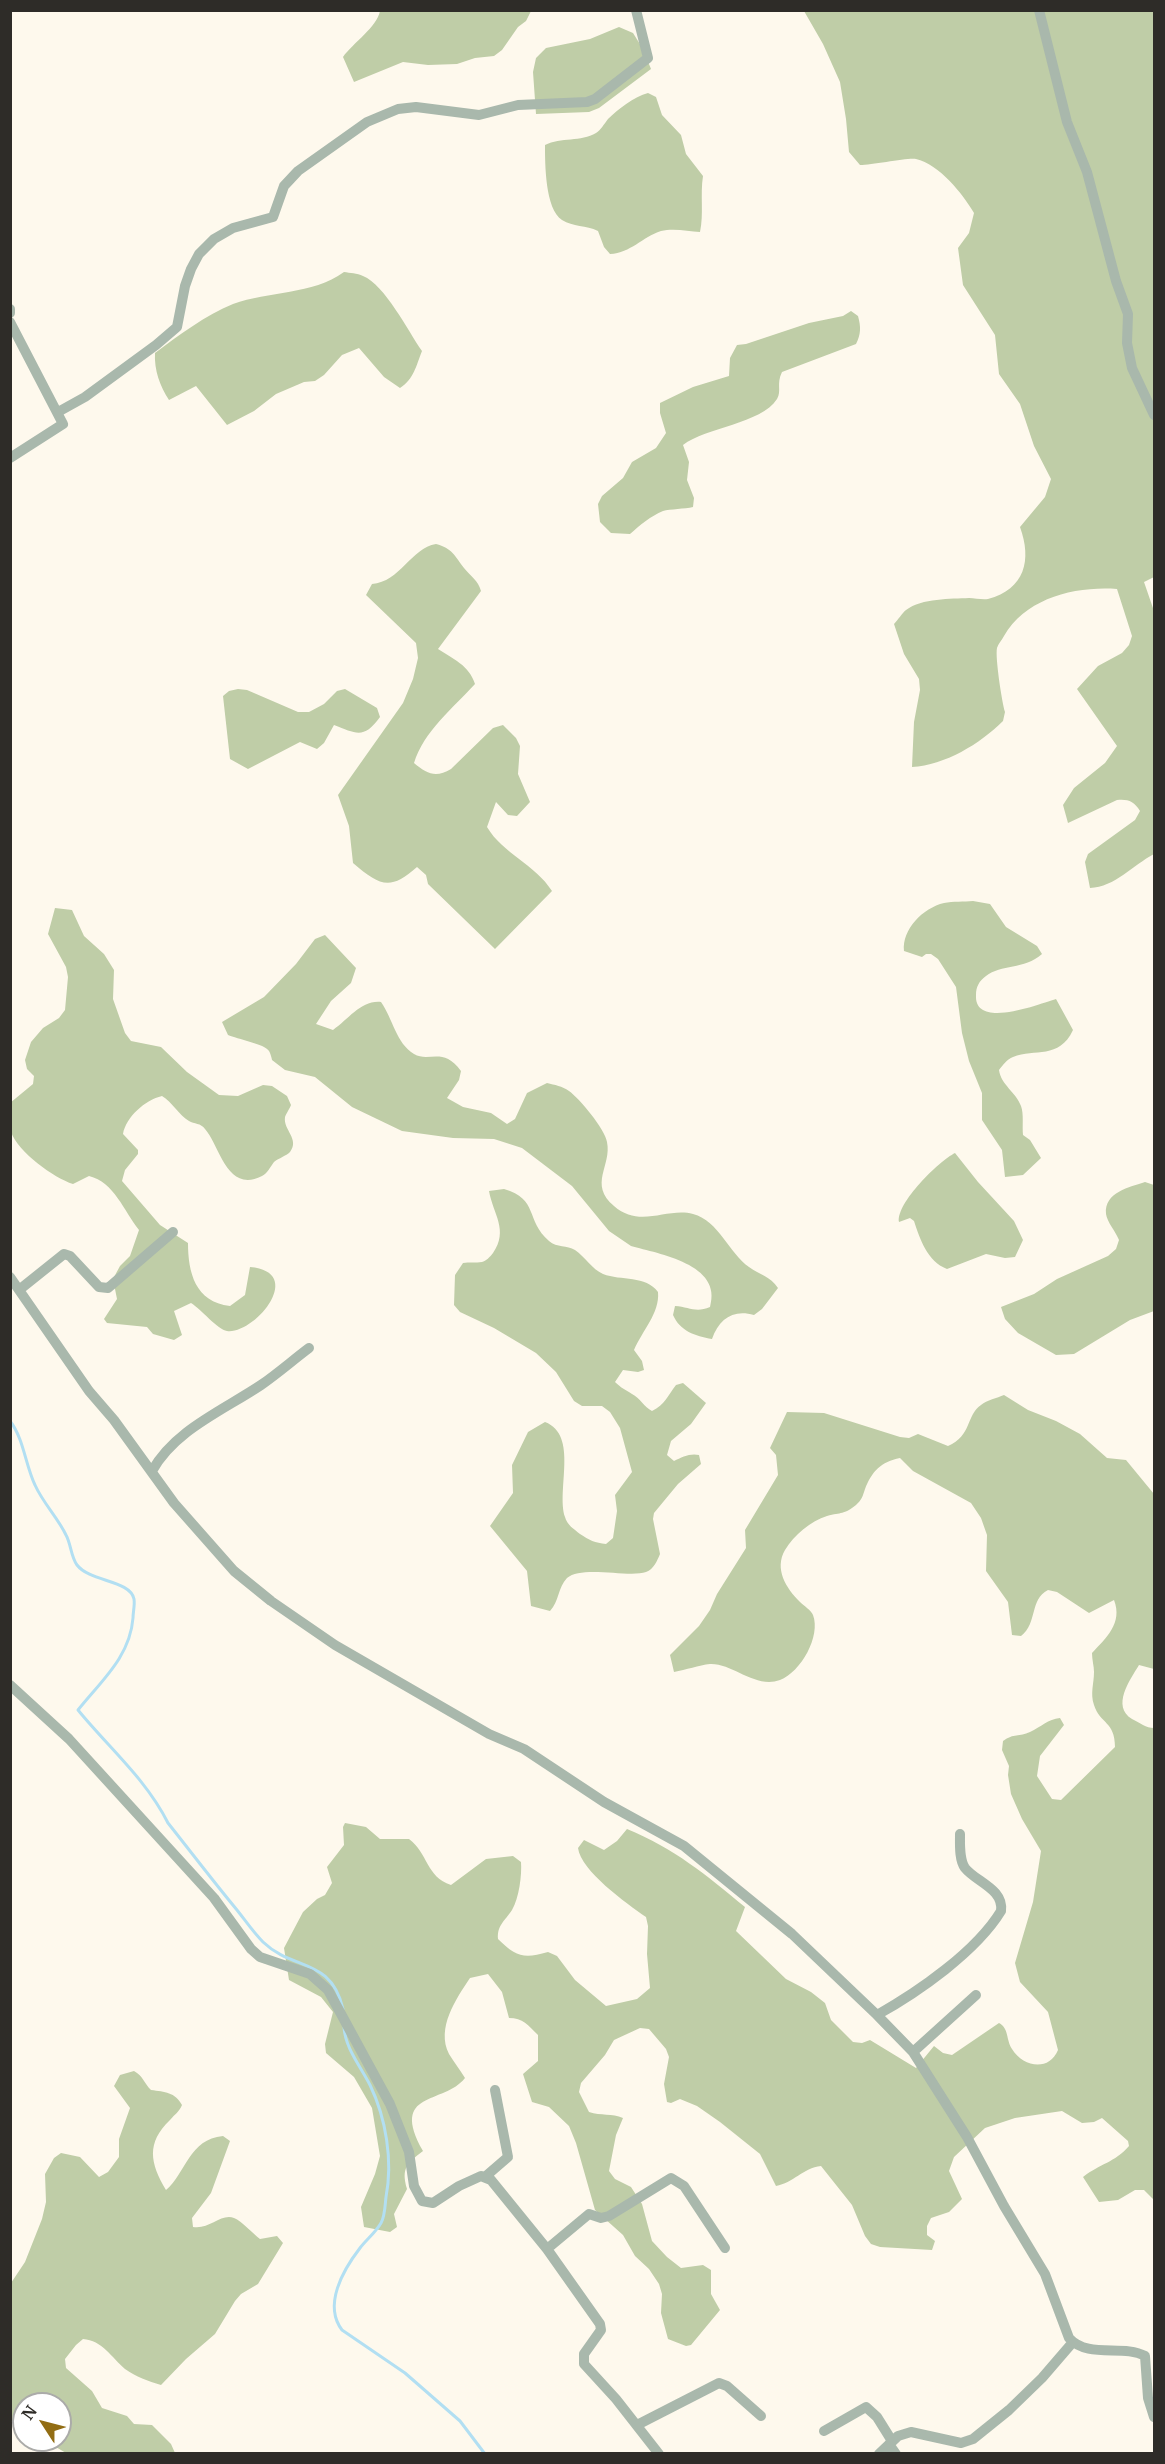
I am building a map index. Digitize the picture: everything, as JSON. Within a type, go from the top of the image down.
[{"type":"street","points":[[58,412],[85,396],[168,336],[179,322],[185,286],[199,254],[214,239],[234,228],[273,217],[288,180],[329,148],[367,122],[398,109],[416,106],[479,115],[518,105],[587,102],[595,99],[648,58],[636,10]]},
{"type":"street","points":[[1039,10],[1067,122],[1087,172],[1116,281],[1128,314],[1127,343],[1132,368],[1155,415]]},
{"type":"street","points":[[10,322],[63,424],[10,458]]},
{"type":"street","points":[[19,1290],[64,1254],[70,1256],[99,1287],[108,1288],[173,1232]]},
{"type":"street","points":[[10,1277],[89,1391],[114,1420],[174,1503],[234,1571],[335,1645],[489,1734],[524,1749],[604,1802],[675,1840],[792,1934],[877,2015],[913,2052],[967,2137],[1045,2274],[1065,2330],[1073,2342],[1102,2351],[1137,2352],[1144,2355],[1148,2398],[1155,2417]]},
{"type":"street","points":[[152,1471],[167,1451],[194,1427],[262,1384],[309,1348]]},
{"type":"street","points":[[10,1685],[69,1739],[214,1898],[250,1949],[260,1957],[310,1974],[328,1990],[390,2104],[409,2152],[414,2186],[422,2200],[433,2204],[459,2186],[486,2176],[508,2157],[495,2090]]},
{"type":"street","points":[[877,2015],[925,1985],[973,1944],[1001,1911],[1000,1902],[989,1887],[965,1868],[962,1860],[960,1834]]},
{"type":"street","points":[[913,2052],[976,1995]]},
{"type":"street","points":[[486,2176],[547,2249],[601,2326],[601,2330],[584,2354],[584,2364],[637,2425],[658,2454]]},
{"type":"street","points":[[547,2249],[589,2214],[601,2218],[609,2216],[671,2178],[684,2186],[725,2248]]},
{"type":"street","points":[[879,2454],[890,2442],[904,2434],[917,2432],[961,2443],[973,2439],[1009,2410],[1042,2378],[1073,2342]]},
{"type":"street","points":[[637,2425],[719,2383],[727,2386],[761,2416]]},
{"type":"street","points":[[824,2431],[866,2407],[877,2417],[896,2454]]},
{"type":"green space","points":[[380,10],[531,11],[526,21],[518,27],[502,50],[494,56],[475,58],[457,64],[428,65],[403,62],[354,82],[343,57],[370,29]]},
{"type":"green space","points":[[804,11],[1154,11],[1154,577],[1144,582],[1154,611],[1154,854],[1108,884],[1090,888],[1085,862],[1088,854],[1135,820],[1140,811],[1130,801],[1117,800],[1068,823],[1063,805],[1074,788],[1105,763],[1117,746],[1077,689],[1098,666],[1122,653],[1129,645],[1132,636],[1117,589],[1085,590],[1053,597],[1025,612],[1013,623],[997,648],[1005,712],[1003,721],[984,738],[961,752],[937,762],[912,767],[914,722],[920,690],[919,679],[904,654],[894,624],[906,610],[920,603],[945,599],[988,599],[1010,588],[1018,581],[1025,562],[1024,539],[1020,527],[1045,497],[1051,479],[1034,446],[1020,404],[999,374],[995,335],[963,285],[958,248],[969,233],[974,213],[950,181],[925,162],[912,159],[860,165],[849,152],[840,82],[823,44]]},
{"type":"green space","points":[[619,27],[633,33],[651,69],[599,108],[589,112],[536,114],[533,72],[536,58],[546,48],[590,39]]},
{"type":"green space","points":[[648,93],[656,97],[662,115],[681,135],[686,154],[703,176],[700,232],[661,231],[624,251],[610,254],[604,247],[598,231],[566,222],[556,214],[547,185],[545,145],[584,138],[596,133],[621,107]]},
{"type":"green space","points":[[344,272],[363,276],[380,289],[396,309],[422,351],[412,376],[400,388],[384,377],[359,348],[342,355],[324,375],[315,381],[304,382],[276,394],[254,411],[227,425],[196,386],[169,400],[158,378],[155,353],[174,339],[233,304],[318,285]]},
{"type":"green space","points":[[851,311],[858,316],[860,324],[860,334],[856,344],[782,372],[777,399],[769,407],[746,420],[705,434],[683,445],[689,462],[687,480],[694,498],[693,507],[663,511],[654,515],[630,534],[611,533],[600,522],[598,504],[602,496],[623,478],[632,462],[656,448],[666,433],[660,413],[660,403],[693,387],[729,376],[730,358],[737,345],[809,323],[843,316]]},
{"type":"green space","points":[[436,544],[453,553],[480,587],[481,591],[438,649],[465,667],[475,684],[432,730],[414,763],[432,774],[446,772],[493,728],[503,725],[516,738],[520,746],[518,774],[530,802],[517,816],[508,815],[496,802],[487,827],[502,845],[537,873],[552,891],[495,949],[428,884],[426,875],[417,867],[399,880],[385,883],[371,877],[353,863],[349,826],[338,795],[403,703],[413,679],[418,658],[416,643],[366,595],[372,584],[382,582],[398,572],[419,552]]},
{"type":"green space","points":[[345,689],[377,708],[380,717],[369,729],[360,733],[334,725],[324,743],[317,749],[300,742],[248,769],[230,759],[223,696],[229,691],[247,690],[298,712],[309,712],[324,704],[337,691]]},
{"type":"green space","points":[[973,901],[990,904],[1006,927],[1037,946],[1042,954],[1020,965],[992,972],[984,978],[977,989],[978,1005],[985,1011],[1009,1012],[1056,999],[1073,1030],[1061,1046],[1013,1057],[999,1070],[1003,1080],[1021,1106],[1023,1135],[1030,1140],[1041,1158],[1023,1175],[1005,1177],[1002,1150],[982,1120],[982,1093],[969,1061],[962,1033],[956,987],[938,959],[931,954],[922,957],[904,951],[906,935],[910,927],[922,915],[944,903]]},
{"type":"green space","points":[[55,908],[72,910],[84,936],[104,954],[114,970],[113,999],[125,1033],[131,1041],[161,1047],[187,1072],[219,1095],[238,1096],[263,1085],[272,1086],[287,1096],[291,1105],[285,1122],[293,1147],[290,1152],[274,1162],[264,1175],[250,1180],[240,1179],[233,1174],[203,1127],[185,1118],[162,1096],[149,1101],[137,1110],[128,1121],[123,1134],[138,1150],[138,1154],[125,1170],[122,1181],[160,1225],[188,1243],[192,1275],[201,1292],[209,1299],[230,1306],[245,1295],[250,1267],[266,1271],[274,1280],[275,1291],[270,1302],[261,1314],[238,1330],[223,1330],[191,1303],[174,1311],[182,1335],[174,1340],[153,1334],[147,1327],[107,1323],[104,1319],[117,1299],[113,1279],[120,1266],[130,1256],[139,1230],[118,1198],[105,1184],[89,1176],[73,1184],[65,1181],[29,1156],[11,1132],[10,1103],[33,1084],[34,1076],[27,1069],[25,1060],[31,1042],[43,1028],[59,1018],[65,1010],[68,977],[66,967],[48,934]]},
{"type":"green space","points":[[325,935],[356,968],[351,983],[331,1001],[316,1024],[333,1030],[361,1007],[381,1002],[403,1044],[408,1049],[420,1056],[448,1059],[461,1071],[459,1080],[447,1098],[463,1107],[491,1113],[507,1124],[515,1119],[527,1093],[547,1083],[566,1089],[585,1107],[605,1136],[608,1151],[602,1182],[606,1198],[624,1213],[634,1216],[683,1213],[693,1214],[710,1223],[742,1261],[768,1278],[778,1288],[762,1309],[754,1315],[740,1313],[728,1317],[719,1326],[712,1339],[689,1332],[676,1321],[673,1315],[675,1306],[696,1310],[710,1307],[711,1292],[707,1280],[686,1263],[631,1246],[609,1231],[572,1186],[522,1148],[494,1139],[453,1138],[402,1131],[352,1107],[315,1077],[285,1070],[272,1060],[266,1048],[228,1035],[222,1022],[264,997],[296,964],[315,939]]},
{"type":"green space","points":[[955,1153],[1014,1221],[1023,1240],[1015,1257],[1005,1258],[986,1254],[947,1269],[929,1255],[914,1221],[910,1218],[899,1222],[904,1204],[911,1194],[929,1173]]},
{"type":"green space","points":[[1145,1182],[1154,1185],[1154,1311],[1130,1320],[1074,1354],[1056,1355],[1018,1333],[1005,1319],[1001,1307],[1034,1294],[1057,1279],[1108,1256],[1116,1249],[1119,1240],[1106,1214],[1109,1200],[1119,1192]]},
{"type":"green space","points":[[504,1189],[522,1198],[549,1241],[575,1250],[603,1274],[647,1283],[658,1292],[653,1315],[634,1350],[642,1361],[644,1370],[638,1372],[623,1370],[615,1382],[652,1411],[663,1403],[676,1385],[683,1383],[706,1403],[691,1424],[671,1441],[667,1455],[674,1461],[686,1456],[699,1455],[701,1464],[678,1484],[654,1513],[653,1519],[660,1554],[653,1567],[646,1572],[629,1574],[583,1572],[574,1574],[564,1582],[550,1611],[531,1606],[527,1571],[490,1526],[513,1493],[512,1465],[528,1432],[545,1422],[555,1429],[561,1439],[564,1451],[563,1506],[565,1517],[573,1529],[592,1541],[606,1544],[613,1538],[617,1511],[615,1495],[632,1472],[620,1428],[610,1412],[602,1406],[582,1406],[574,1401],[556,1372],[536,1353],[494,1328],[460,1312],[454,1305],[455,1275],[463,1263],[485,1261],[498,1245],[499,1222],[489,1191]]},
{"type":"green space","points":[[1004,1395],[1028,1410],[1080,1434],[1107,1458],[1126,1460],[1154,1494],[1154,1669],[1139,1665],[1127,1685],[1123,1707],[1132,1719],[1154,1728],[1154,2200],[1144,2190],[1135,2190],[1118,2200],[1099,2202],[1083,2177],[1118,2156],[1129,2146],[1128,2141],[1102,2118],[1094,2122],[1082,2123],[1062,2111],[1015,2118],[985,2128],[954,2157],[949,2171],[962,2199],[949,2212],[931,2218],[927,2226],[927,2235],[935,2241],[932,2250],[880,2247],[871,2244],[865,2236],[852,2205],[821,2166],[776,2186],[760,2154],[720,2122],[697,2106],[680,2099],[671,2103],[667,2102],[664,2084],[669,2057],[666,2049],[649,2029],[640,2028],[614,2040],[605,2055],[581,2083],[579,2092],[589,2112],[623,2118],[616,2135],[609,2171],[615,2179],[631,2187],[642,2204],[652,2241],[681,2268],[703,2265],[711,2270],[711,2294],[720,2310],[691,2345],[686,2346],[668,2339],[661,2313],[662,2294],[659,2284],[649,2269],[635,2256],[623,2235],[595,2210],[569,2126],[549,2107],[532,2102],[523,2074],[538,2061],[538,2035],[522,2021],[509,2018],[502,1992],[488,1974],[470,1978],[449,2014],[445,2034],[446,2044],[449,2054],[465,2078],[456,2086],[423,2102],[416,2108],[412,2118],[414,2131],[423,2151],[409,2163],[405,2171],[407,2189],[394,2214],[397,2227],[390,2232],[364,2227],[361,2207],[380,2156],[372,2108],[354,2077],[326,2053],[325,2044],[333,2012],[321,1997],[289,1980],[284,1948],[303,1912],[325,1895],[332,1883],[327,1867],[344,1845],[343,1827],[345,1823],[366,1827],[380,1839],[409,1839],[420,1851],[432,1871],[451,1885],[486,1859],[513,1856],[521,1862],[520,1886],[512,1910],[500,1927],[498,1939],[510,1950],[521,1955],[548,1952],[557,1956],[575,1980],[606,2006],[637,1999],[650,1988],[647,1954],[648,1926],[646,1917],[616,1895],[587,1867],[578,1848],[584,1840],[604,1850],[617,1841],[627,1829],[675,1854],[745,1907],[736,1931],[786,1979],[811,1992],[825,2003],[831,2020],[853,2042],[862,2043],[870,2040],[916,2068],[934,2046],[943,2053],[952,2055],[999,2023],[1006,2031],[1010,2046],[1023,2060],[1042,2064],[1054,2057],[1058,2050],[1048,2012],[1020,1982],[1015,1963],[1033,1902],[1041,1851],[1022,1819],[1011,1794],[1009,1766],[1002,1750],[1003,1741],[1060,1718],[1064,1725],[1040,1756],[1037,1776],[1052,1799],[1061,1800],[1115,1747],[1113,1732],[1097,1711],[1092,1692],[1094,1672],[1092,1653],[1112,1630],[1115,1623],[1114,1600],[1089,1613],[1057,1592],[1048,1590],[1038,1600],[1026,1631],[1021,1636],[1012,1635],[1008,1602],[986,1571],[987,1535],[981,1518],[971,1503],[913,1471],[900,1458],[882,1465],[874,1472],[856,1505],[845,1512],[821,1518],[809,1525],[793,1539],[785,1550],[781,1564],[783,1578],[795,1597],[812,1613],[815,1623],[812,1643],[802,1661],[788,1676],[771,1682],[762,1681],[727,1667],[710,1664],[674,1672],[670,1655],[699,1626],[746,1548],[745,1530],[778,1475],[776,1455],[770,1448],[787,1412],[824,1413],[900,1437],[909,1438],[918,1434],[948,1446],[961,1437],[976,1409]]},
{"type":"green space","points":[[134,2071],[151,2090],[173,2095],[182,2105],[162,2129],[154,2145],[156,2171],[166,2190],[195,2150],[203,2143],[223,2136],[230,2141],[211,2193],[192,2218],[193,2227],[204,2226],[229,2217],[240,2222],[260,2239],[277,2236],[283,2243],[258,2284],[241,2294],[215,2334],[161,2385],[129,2372],[106,2350],[90,2340],[83,2339],[65,2359],[66,2368],[92,2391],[102,2408],[127,2416],[134,2424],[152,2425],[171,2444],[175,2453],[64,2452],[72,2452],[72,2392],[12,2392],[11,2421],[11,2283],[25,2262],[42,2219],[46,2202],[45,2174],[54,2158],[61,2153],[80,2157],[99,2177],[108,2172],[119,2157],[119,2139],[130,2108],[114,2086],[120,2075]]},
{"type":"waterway","points":[[10,1421],[15,1428],[35,1485],[63,1529],[77,1565],[91,1575],[125,1588],[134,1599],[131,1632],[120,1657],[78,1710],[138,1778],[168,1823],[259,1938],[275,1951],[310,1967],[330,1981],[343,2009]]},
{"type":"waterway","points":[[344,2027],[350,2050],[376,2098],[387,2140],[389,2169],[382,2220],[362,2245],[342,2277],[335,2299],[334,2310],[337,2320],[342,2330],[405,2373],[460,2421],[485,2454]]}]
